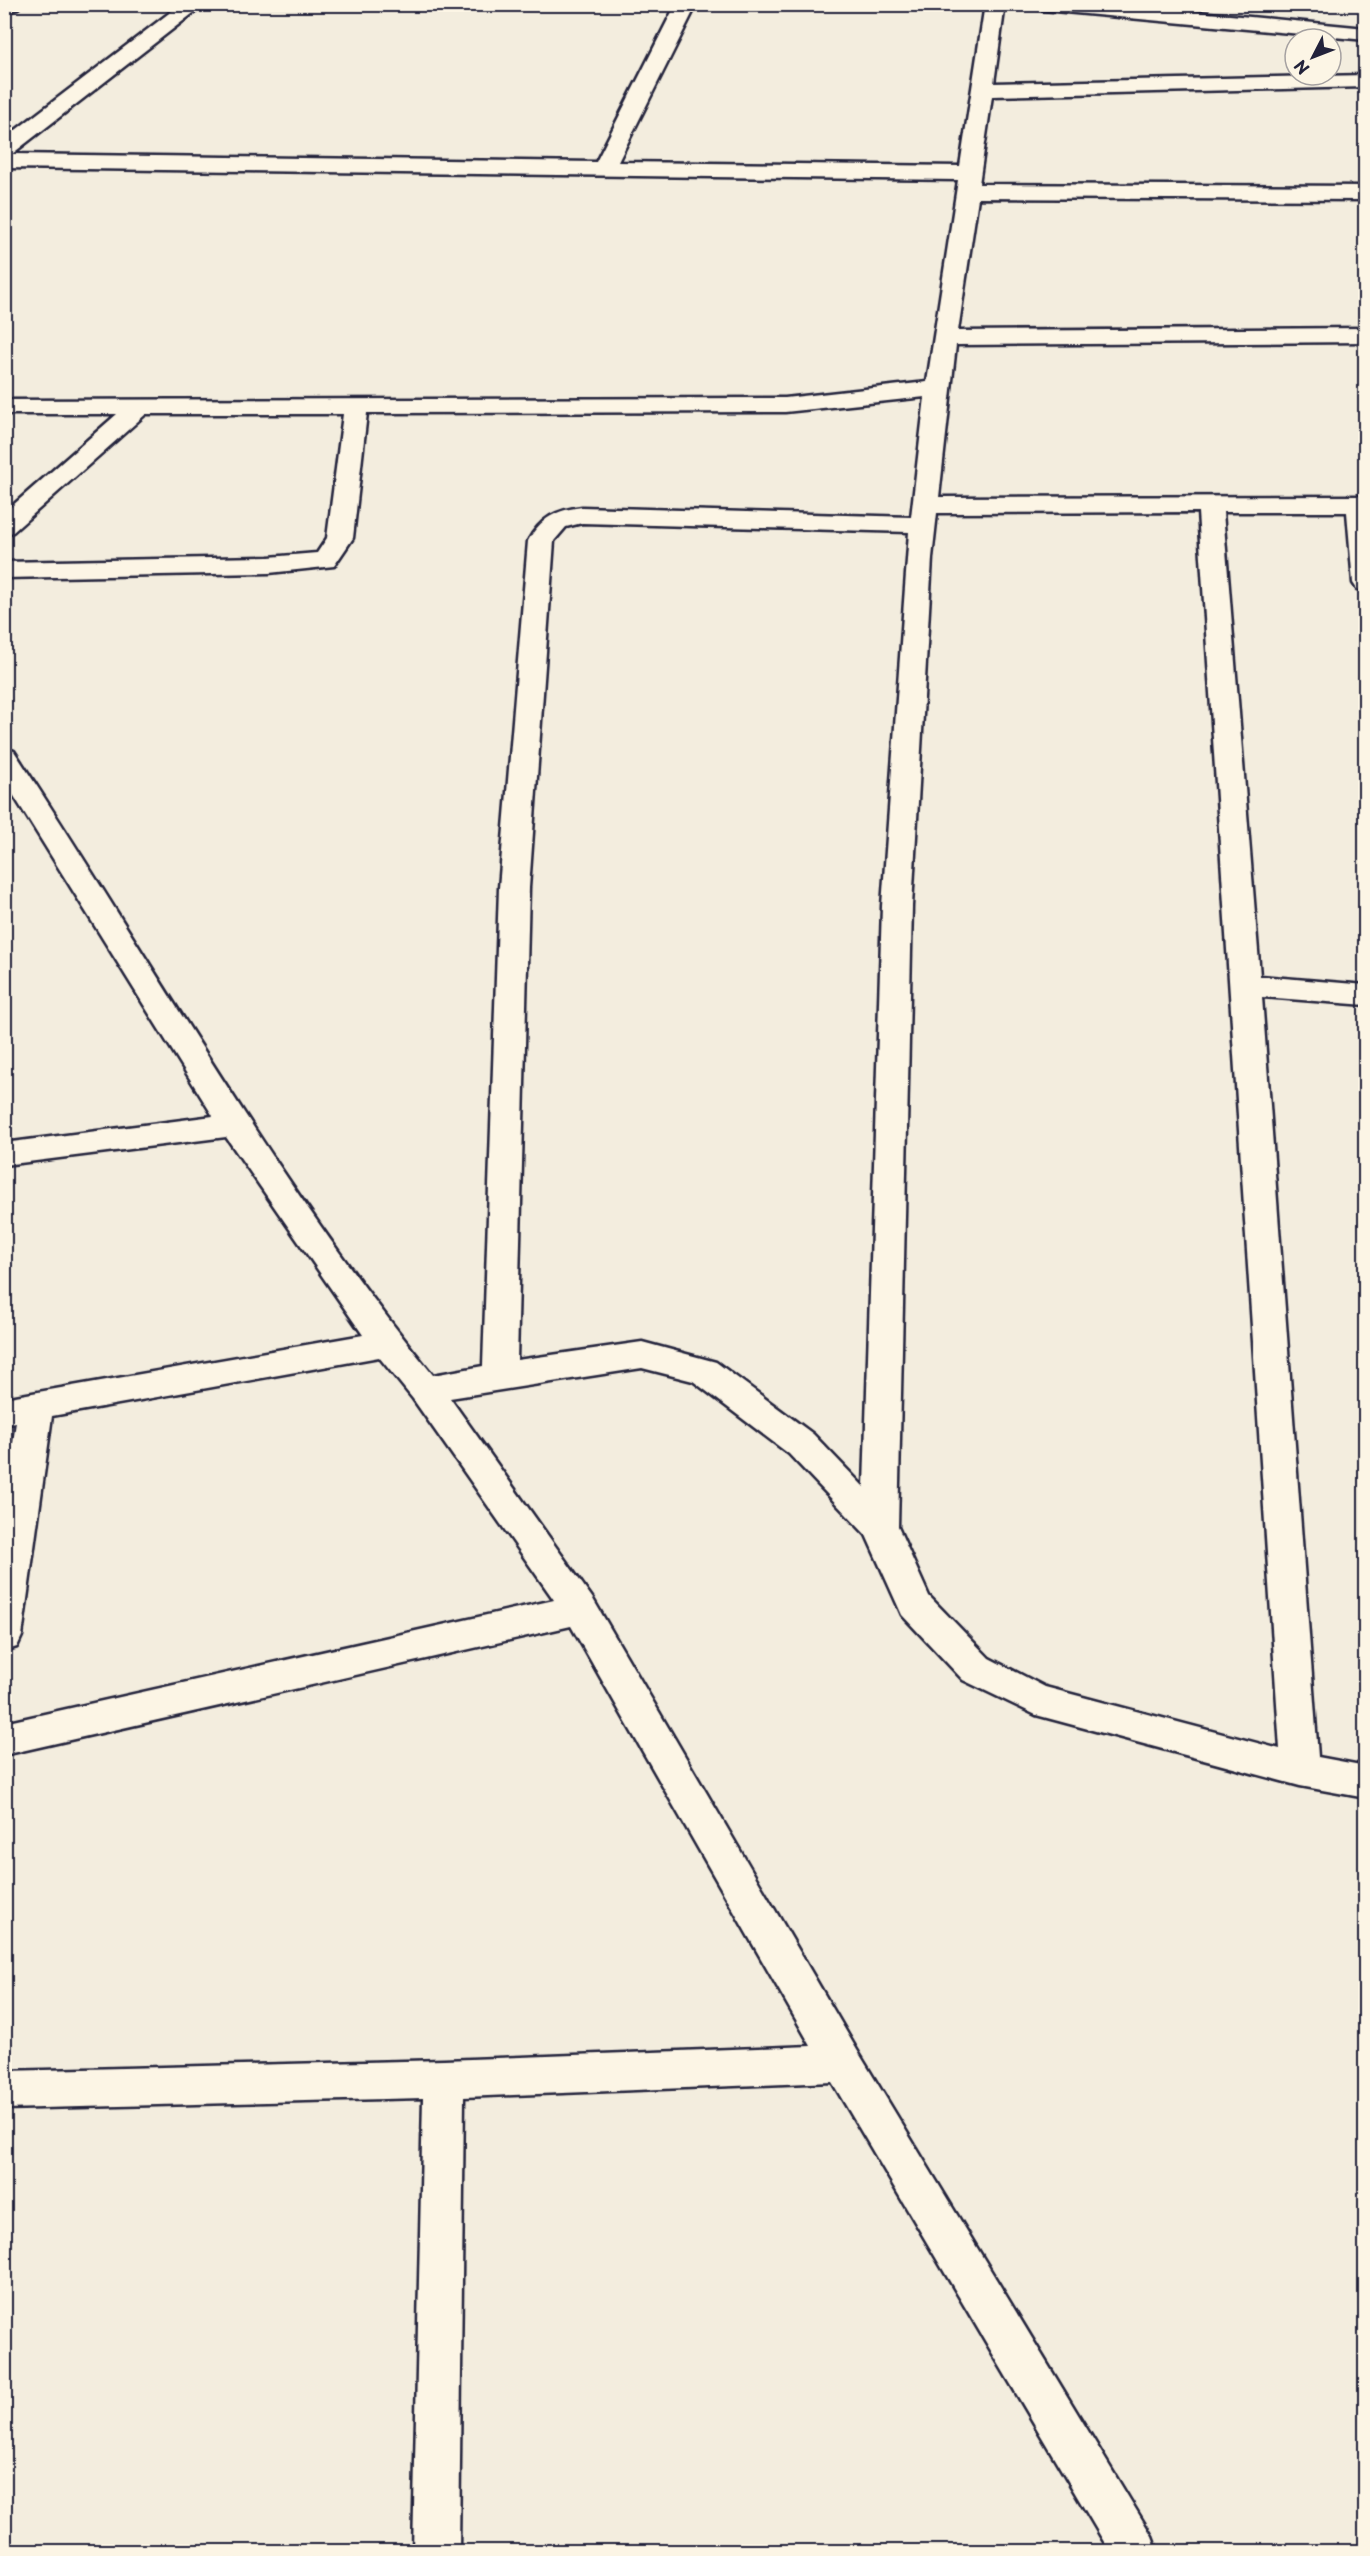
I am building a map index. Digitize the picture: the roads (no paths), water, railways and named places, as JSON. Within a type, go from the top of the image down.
[{"type":"street","points":[[4,8],[11,4]]},
{"type":"street","points":[[4,150],[195,4]]},
{"type":"street","points":[[603,170],[687,4]]},
{"type":"street","points":[[880,1527],[897,906],[919,558],[938,388],[995,4]]},
{"type":"street","points":[[1043,4],[1332,22],[1365,34]]},
{"type":"street","points":[[982,90],[1365,81]]},
{"type":"street","points":[[4,161],[603,170],[1365,193]]},
{"type":"street","points":[[947,338],[1365,335]]},
{"type":"street","points":[[4,407],[785,405],[938,388]]},
{"type":"street","points":[[4,527],[142,405]]},
{"type":"street","points":[[4,570],[269,565],[325,560],[340,538],[356,406]]},
{"type":"street","points":[[1210,504],[1246,985],[1300,1770]]},
{"type":"street","points":[[500,1376],[514,888],[542,541],[548,528],[556,520],[565,516],[582,515],[925,515],[1210,504],[1362,504],[1360,543],[1365,583]]},
{"type":"street","points":[[4,757],[234,1125],[387,1343],[425,1390],[580,1609],[843,2063],[1136,2552]]},
{"type":"street","points":[[1246,985],[1365,995]]},
{"type":"street","points":[[4,1154],[234,1125]]},
{"type":"street","points":[[4,1636],[20,1408],[387,1343]]},
{"type":"street","points":[[425,1390],[500,1376],[642,1355],[704,1371],[801,1444],[880,1527],[915,1605],[976,1669],[1036,1700],[1300,1770],[1365,1782]]},
{"type":"street","points":[[4,1739],[580,1609]]},
{"type":"street","points":[[4,2090],[444,2079],[843,2063]]},
{"type":"street","points":[[436,2552],[444,2079]]}]
